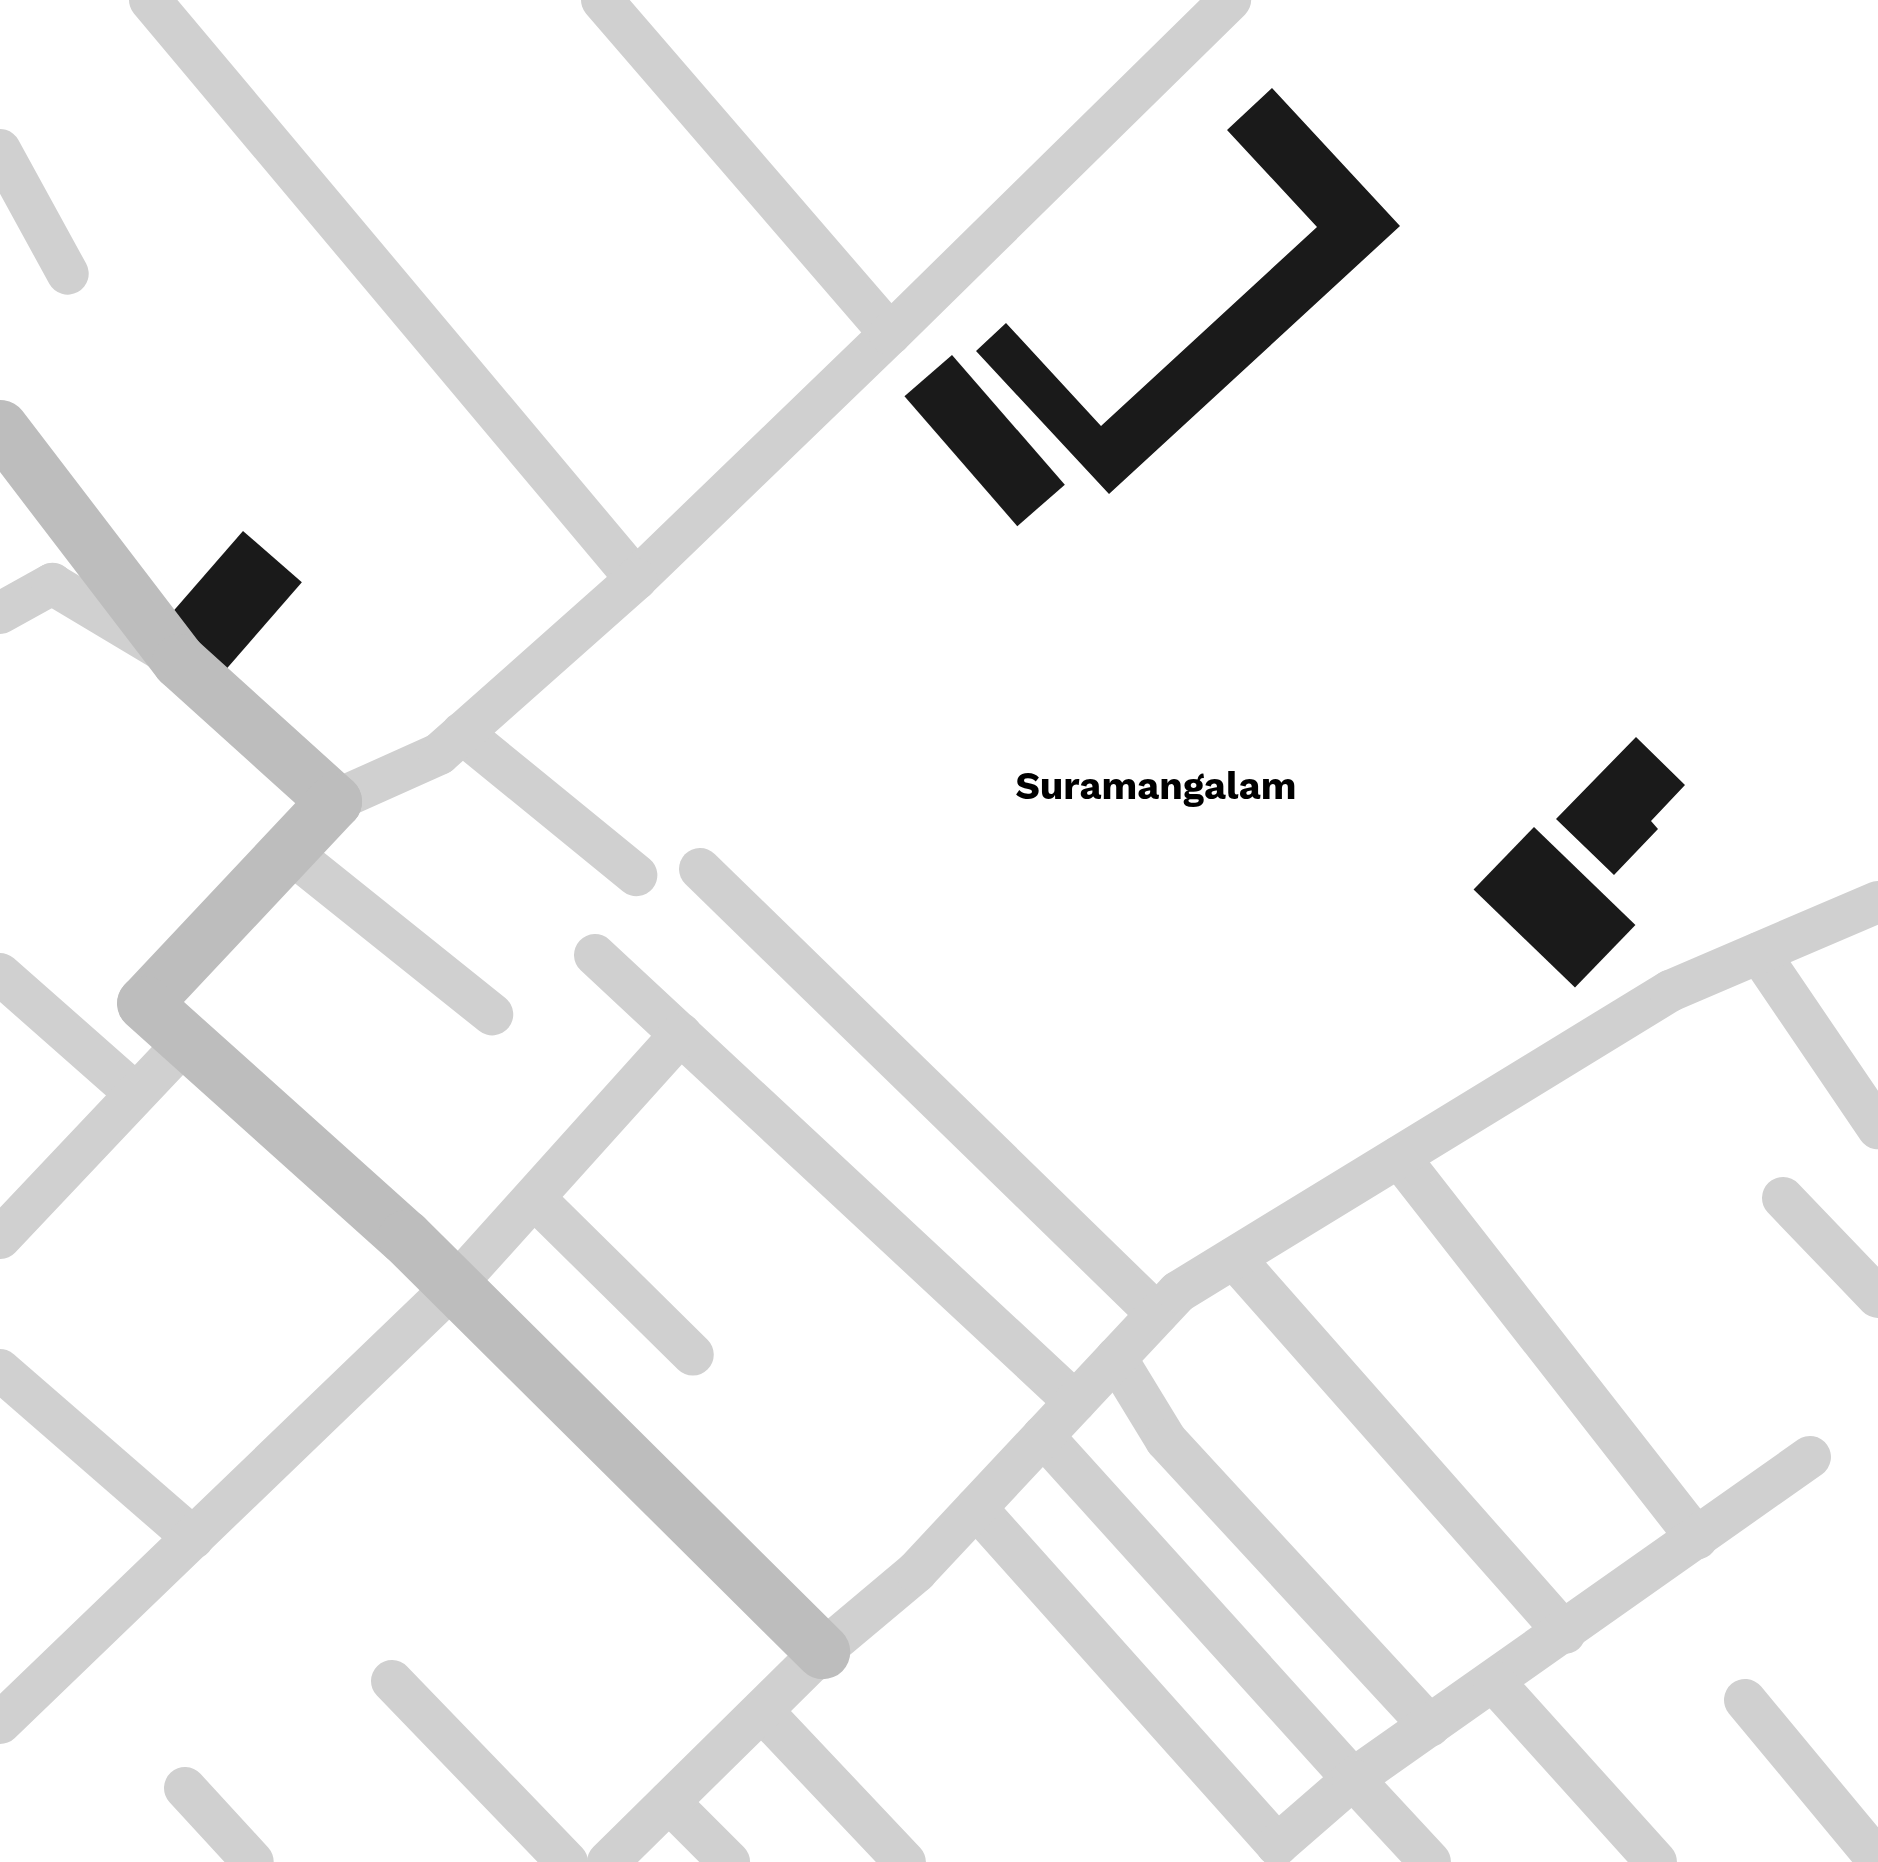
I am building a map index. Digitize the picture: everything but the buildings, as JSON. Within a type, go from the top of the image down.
[{"type":"street","points":[[150,0],[636,579]]},
{"type":"street","points":[[602,0],[890,334]]},
{"type":"street","points":[[822,1651],[454,1286],[144,1002],[334,801],[438,754],[636,579],[1230,0]]},
{"type":"street","points":[[0,150],[68,274]]},
{"type":"street","points":[[0,427],[179,660],[334,801]]},
{"type":"street","points":[[0,613],[52,584],[179,660]]},
{"type":"street","points":[[462,733],[636,875]]},
{"type":"street","points":[[287,850],[492,1014]]},
{"type":"street","points":[[700,868],[1157,1314]]},
{"type":"street","points":[[608,1862],[822,1651],[916,1572],[1178,1292],[1670,991],[1878,902]]},
{"type":"street","points":[[1759,954],[1878,1128]]},
{"type":"street","points":[[595,955],[1075,1402]]},
{"type":"street","points":[[0,974],[136,1094]]},
{"type":"street","points":[[0,1723],[454,1286],[680,1034]]},
{"type":"street","points":[[0,1238],[186,1041]]},
{"type":"street","points":[[1399,1157],[1697,1539]]},
{"type":"street","points":[[534,1198],[693,1355]]},
{"type":"street","points":[[1784,1198],[1878,1297]]},
{"type":"street","points":[[1234,1258],[1565,1633]]},
{"type":"street","points":[[1116,1358],[1166,1440],[1430,1726]]},
{"type":"street","points":[[0,1370],[193,1538]]},
{"type":"street","points":[[1043,1436],[1430,1862]]},
{"type":"street","points":[[976,1508],[1284,1854],[1354,1779],[1810,1457]]},
{"type":"street","points":[[392,1681],[566,1862]]},
{"type":"street","points":[[1494,1682],[1656,1862]]},
{"type":"street","points":[[1746,1700],[1878,1860]]},
{"type":"street","points":[[762,1711],[905,1862]]},
{"type":"street","points":[[185,1788],[253,1862]]},
{"type":"street","points":[[669,1802],[729,1862]]},
{"type":"district","name":"Suramangalam","points":[[1156,787]]}]
